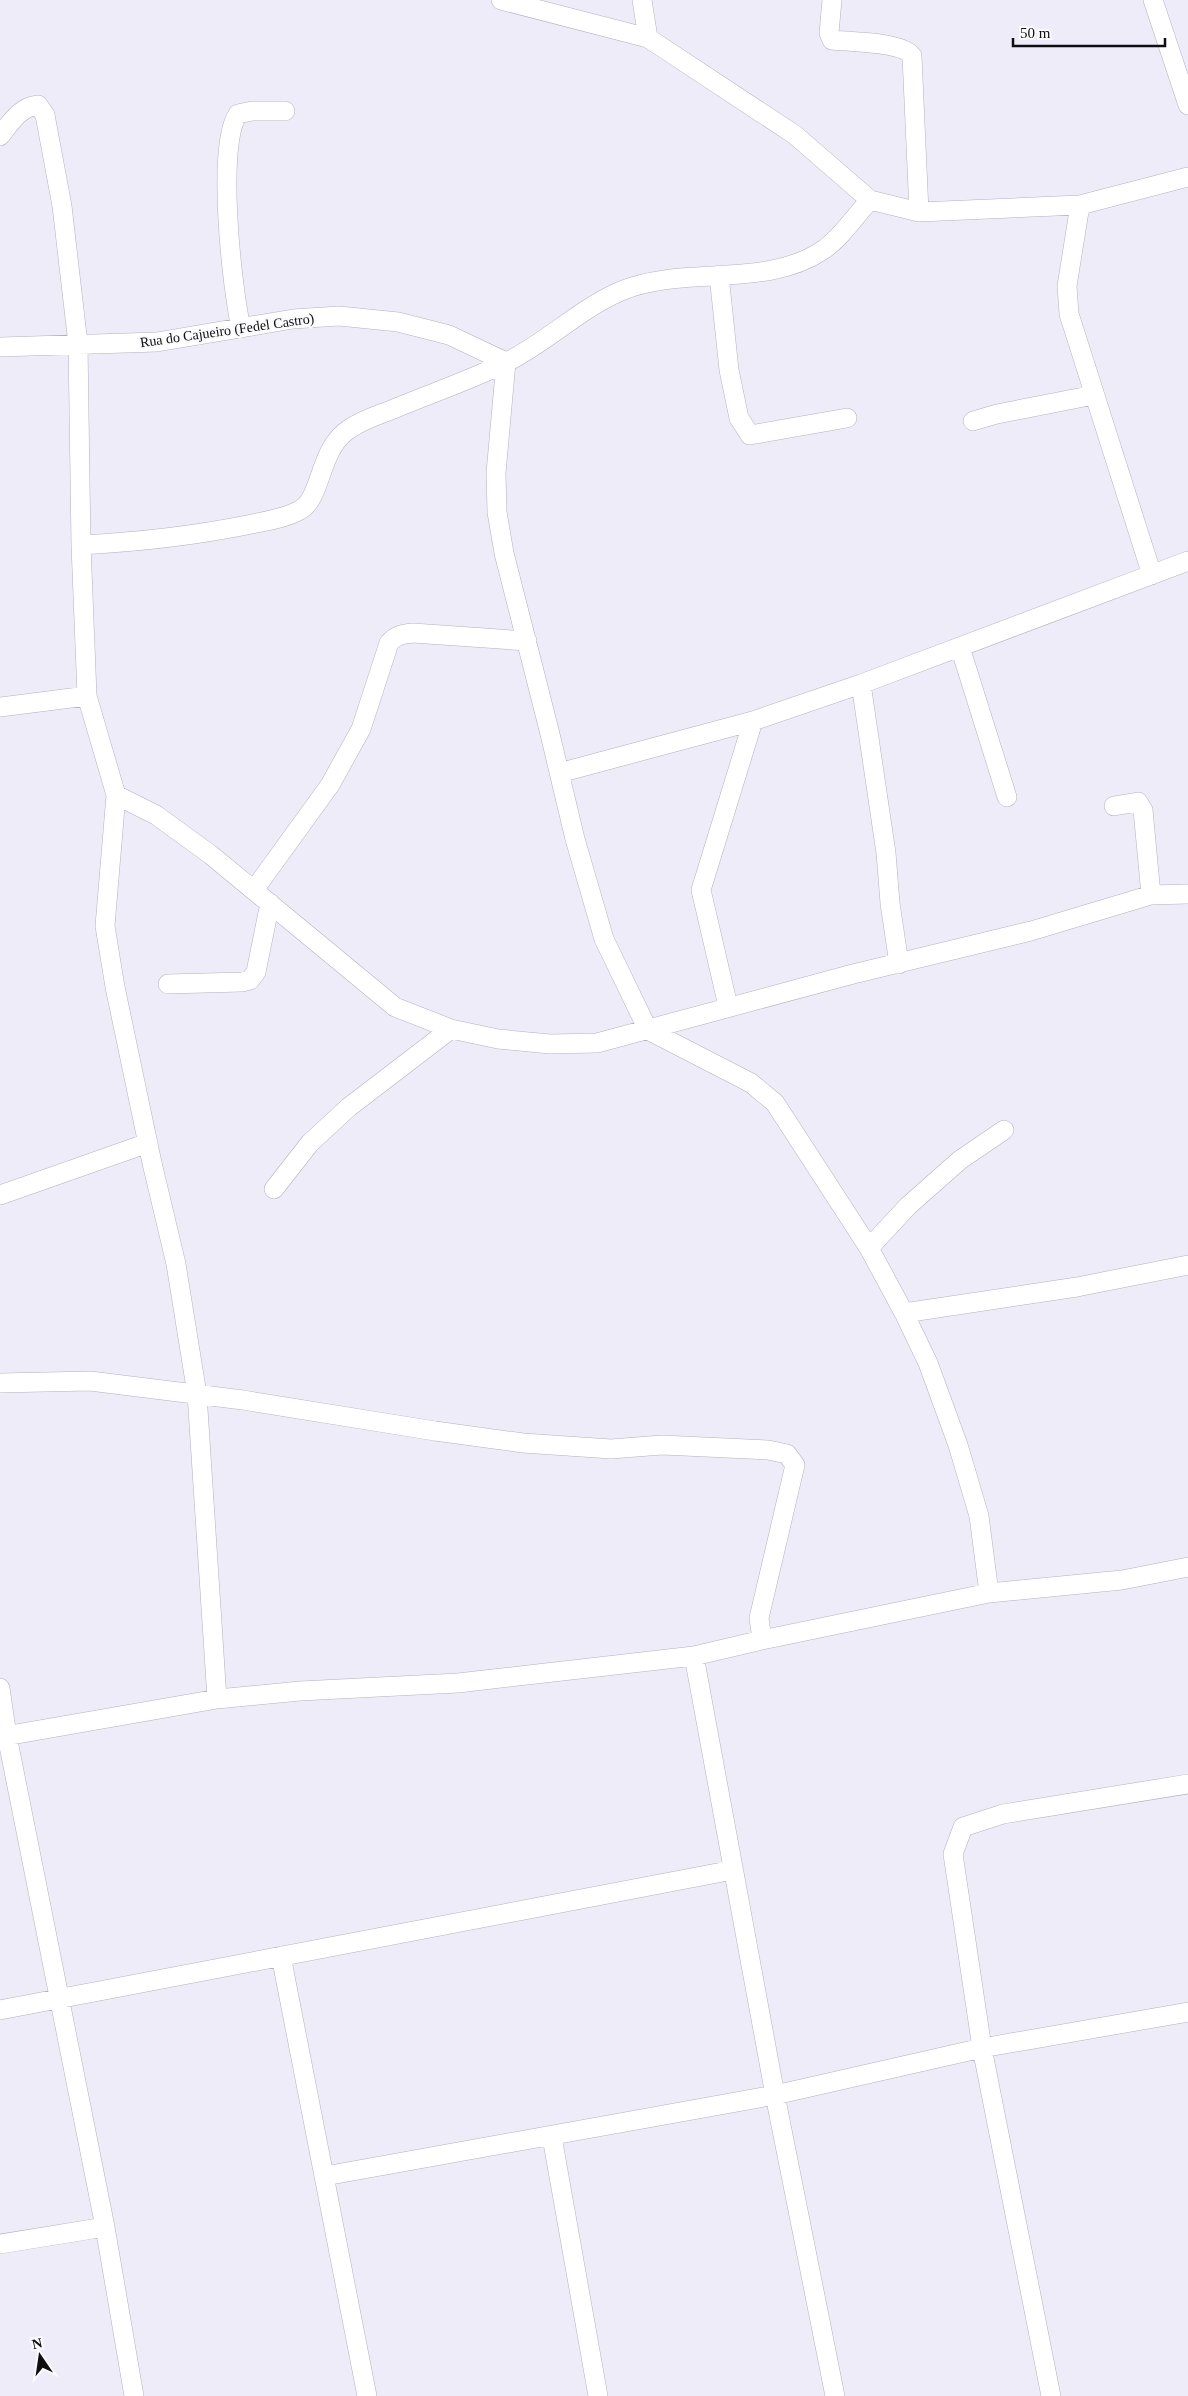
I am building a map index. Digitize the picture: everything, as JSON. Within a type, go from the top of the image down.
[{"type":"street","points":[[501,0],[648,38],[795,135],[870,200],[919,212],[1080,204],[1188,177]]},
{"type":"street","points":[[642,0],[648,38]]},
{"type":"street","points":[[832,0],[829,33],[832,40],[892,46],[903,49],[912,56],[919,212]]},
{"type":"street","points":[[1153,0],[1188,105]]},
{"type":"street","points":[[0,136],[17,115],[29,106],[38,105],[45,115],[62,206],[78,344],[81,545],[87,696],[116,795],[105,926],[115,987],[176,1264],[197,1394],[217,1699]]},
{"type":"street","points":[[241,328],[229,251],[228,187],[230,130],[232,122],[238,114],[252,111],[285,111]]},
{"type":"street","points":[[81,545],[152,541],[273,519],[301,510],[311,501],[329,450],[344,433],[370,418],[506,362],[584,312],[622,291],[657,282],[786,267],[808,259],[826,249],[870,200]]},
{"type":"street","points":[[1080,204],[1067,286],[1069,314],[1152,575]]},
{"type":"street","points":[[719,276],[728,370],[739,418],[750,435],[847,418]]},
{"type":"street","name":"Rua do Cajueiro (Fedel Castro)","points":[[0,347],[157,342],[293,319],[340,316],[398,322],[449,335],[506,362]]},
{"type":"street","points":[[506,362],[496,473],[497,512],[504,553],[575,839],[604,940],[648,1030],[751,1083],[775,1103],[870,1248],[904,1312],[928,1363],[958,1445],[978,1516],[989,1593]]},
{"type":"street","points":[[973,421],[997,414],[1094,395]]},
{"type":"street","points":[[559,773],[753,721],[861,684],[1188,561]]},
{"type":"street","points":[[254,890],[330,785],[361,729],[389,643],[394,638],[413,633],[527,641]]},
{"type":"street","points":[[960,647],[1007,797]]},
{"type":"street","points":[[861,684],[886,853],[898,964]]},
{"type":"street","points":[[0,707],[87,696]]},
{"type":"street","points":[[728,1006],[701,890],[753,721]]},
{"type":"street","points":[[116,795],[156,816],[212,855],[395,1007],[451,1029],[498,1039],[550,1044],[597,1042],[648,1030],[728,1006],[1032,931],[1151,895],[1188,894]]},
{"type":"street","points":[[1114,806],[1138,802],[1143,810],[1151,895]]},
{"type":"street","points":[[168,984],[242,982],[250,980],[256,972],[270,903]]},
{"type":"street","points":[[274,1189],[310,1143],[348,1107],[451,1029]]},
{"type":"street","points":[[870,1248],[908,1206],[960,1160],[1004,1130]]},
{"type":"street","points":[[0,1195],[148,1143]]},
{"type":"street","points":[[904,1312],[1077,1287],[1188,1265]]},
{"type":"street","points":[[0,1383],[90,1381],[197,1394],[523,1443],[611,1449],[662,1445],[768,1450],[787,1454],[795,1465],[759,1618],[762,1640]]},
{"type":"street","points":[[4,1737],[217,1699],[300,1691],[458,1683],[694,1656],[989,1593],[1122,1580],[1188,1567]]},
{"type":"street","points":[[694,1656],[775,2096],[835,2396]]},
{"type":"street","points":[[0,1688],[4,1737],[61,1999],[105,2227],[134,2396]]},
{"type":"street","points":[[1051,2396],[982,2048],[953,1854],[963,1826],[1004,1814],[1188,1784]]},
{"type":"street","points":[[0,2010],[733,1870]]},
{"type":"street","points":[[281,1956],[366,2396]]},
{"type":"street","points":[[325,2176],[775,2096],[982,2048],[1188,2012]]},
{"type":"street","points":[[552,2137],[598,2396]]},
{"type":"street","points":[[0,2244],[105,2227]]}]
